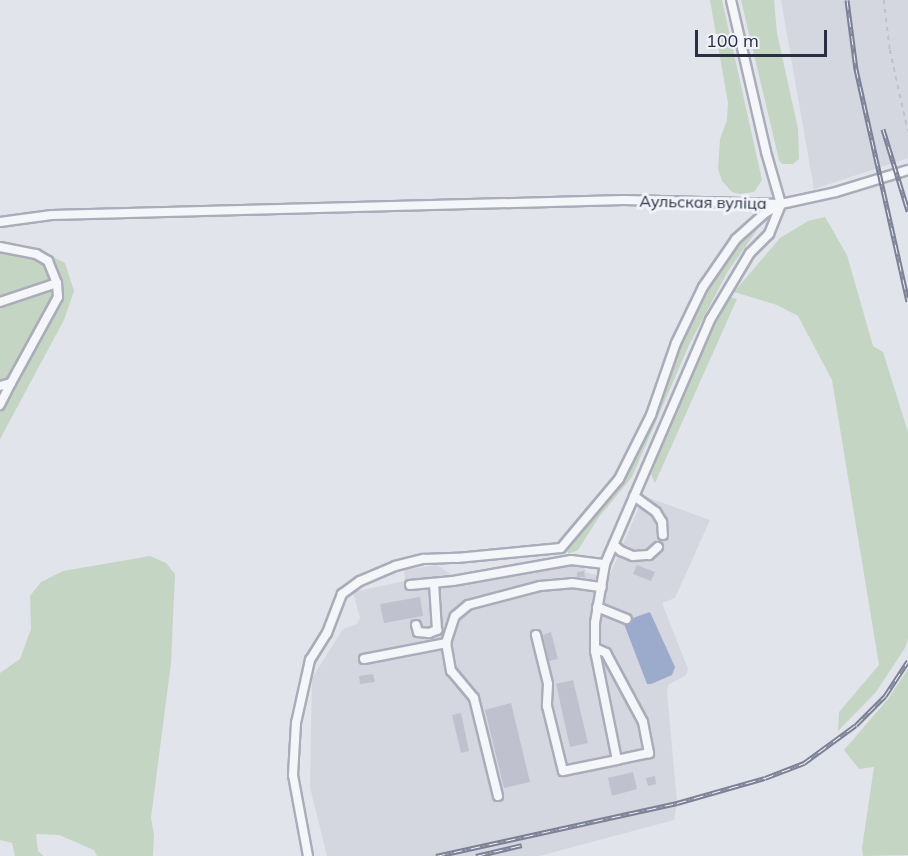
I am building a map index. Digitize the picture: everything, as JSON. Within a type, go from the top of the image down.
[{"type":"street","name":"Аульская вуліца","points":[[731,0],[766,152],[782,204]]},
{"type":"street","name":"Аульская вуліца","points":[[0,222],[52,215],[624,200],[782,204],[836,192],[908,170]]},
{"type":"street","points":[[617,760],[595,648],[597,607],[605,564],[710,321],[735,275],[750,253],[769,234],[782,204]]},
{"type":"street","points":[[308,856],[293,775],[296,723],[310,660],[327,633],[342,594],[360,581],[395,566],[424,559],[468,558],[561,548],[619,479],[651,415],[676,342],[703,286],[736,239],[765,213],[782,204]]},
{"type":"street","points":[[0,247],[36,254],[48,261],[57,283],[58,297],[0,405]]},
{"type":"street","points":[[0,302],[57,283]]},
{"type":"street","points":[[0,386],[11,383]]},
{"type":"street","points":[[634,496],[656,512],[663,522],[663,535]]},
{"type":"street","points":[[614,545],[633,556],[649,555],[658,546]]},
{"type":"street","points":[[410,585],[571,560],[605,564]]},
{"type":"street","points":[[416,625],[418,632],[429,633],[437,630],[434,583]]},
{"type":"street","points":[[498,796],[474,698],[451,671],[446,643],[454,616],[468,605],[540,586],[572,583],[602,587]]},
{"type":"street","points":[[597,607],[627,619]]},
{"type":"street","points":[[536,635],[548,684],[547,706],[563,771],[649,753],[643,722],[606,653],[595,648]]},
{"type":"street","points":[[364,659],[446,643]]},
{"type":"path","points":[[884,0],[890,50],[908,131]]},
{"type":"shaded area","points":[[781,0],[908,0],[908,158],[814,189]]},
{"type":"shaded area","points":[[644,496],[710,520],[675,598],[662,603],[688,669],[686,675],[668,685],[667,691],[677,803],[674,820],[539,856],[327,856],[310,787],[312,678],[343,629],[357,624],[360,618],[353,592],[405,581],[404,570],[437,565],[451,574],[454,586],[584,566],[586,572],[608,579]]},
{"type":"green space","points":[[710,0],[722,0],[762,180],[754,192],[740,194],[732,192],[722,181],[718,169],[720,139],[727,120],[728,103]]},
{"type":"green space","points":[[741,0],[774,0],[777,33],[798,129],[799,159],[793,164],[782,164],[779,160]]},
{"type":"green space","points":[[825,217],[847,255],[873,346],[883,352],[908,432],[908,639],[905,648],[876,692],[838,731],[839,712],[879,665],[832,380],[798,316],[777,305],[734,292],[780,238],[808,221]]},
{"type":"green space","points":[[757,230],[728,271],[689,345],[632,477],[599,517],[578,550],[568,554],[567,548],[621,481],[706,287],[736,246]]},
{"type":"green space","points":[[0,242],[39,250],[65,263],[74,291],[64,320],[0,439]]},
{"type":"green space","points":[[729,297],[737,299],[655,483],[651,474],[699,355]]},
{"type":"green space","points":[[150,556],[166,563],[175,574],[171,663],[151,818],[154,835],[153,856],[97,856],[94,850],[59,835],[36,834],[38,851],[44,856],[15,856],[12,843],[0,840],[0,673],[20,659],[31,629],[30,596],[41,582],[63,571]]},
{"type":"green space","points":[[908,669],[908,855],[863,856],[862,848],[874,767],[859,769],[844,750],[888,699]]},
{"type":"water","points":[[650,612],[675,667],[672,675],[647,684],[624,624],[630,619]]},
{"type":"building","points":[[637,565],[655,572],[651,581],[633,574]]},
{"type":"building","points":[[584,571],[585,577],[577,577],[577,572]]},
{"type":"building","points":[[420,597],[423,616],[384,623],[380,604]]},
{"type":"building","points":[[551,632],[558,659],[549,661],[543,635]]},
{"type":"building","points":[[373,674],[375,682],[360,684],[359,676]]},
{"type":"building","points":[[573,680],[588,743],[570,747],[556,684]]},
{"type":"building","points":[[511,703],[530,782],[504,788],[485,710]]},
{"type":"building","points":[[461,713],[469,751],[461,753],[452,715]]},
{"type":"building","points":[[633,772],[637,789],[612,796],[608,778]]},
{"type":"building","points":[[655,776],[656,784],[648,786],[646,778]]},
{"type":"railway","points":[[847,0],[856,69],[908,301]]},
{"type":"railway","points":[[883,129],[908,211]]},
{"type":"railway","points":[[436,856],[677,803],[765,778],[804,763],[856,725],[885,696],[908,661]]},
{"type":"railway","points":[[476,856],[522,845]]}]
